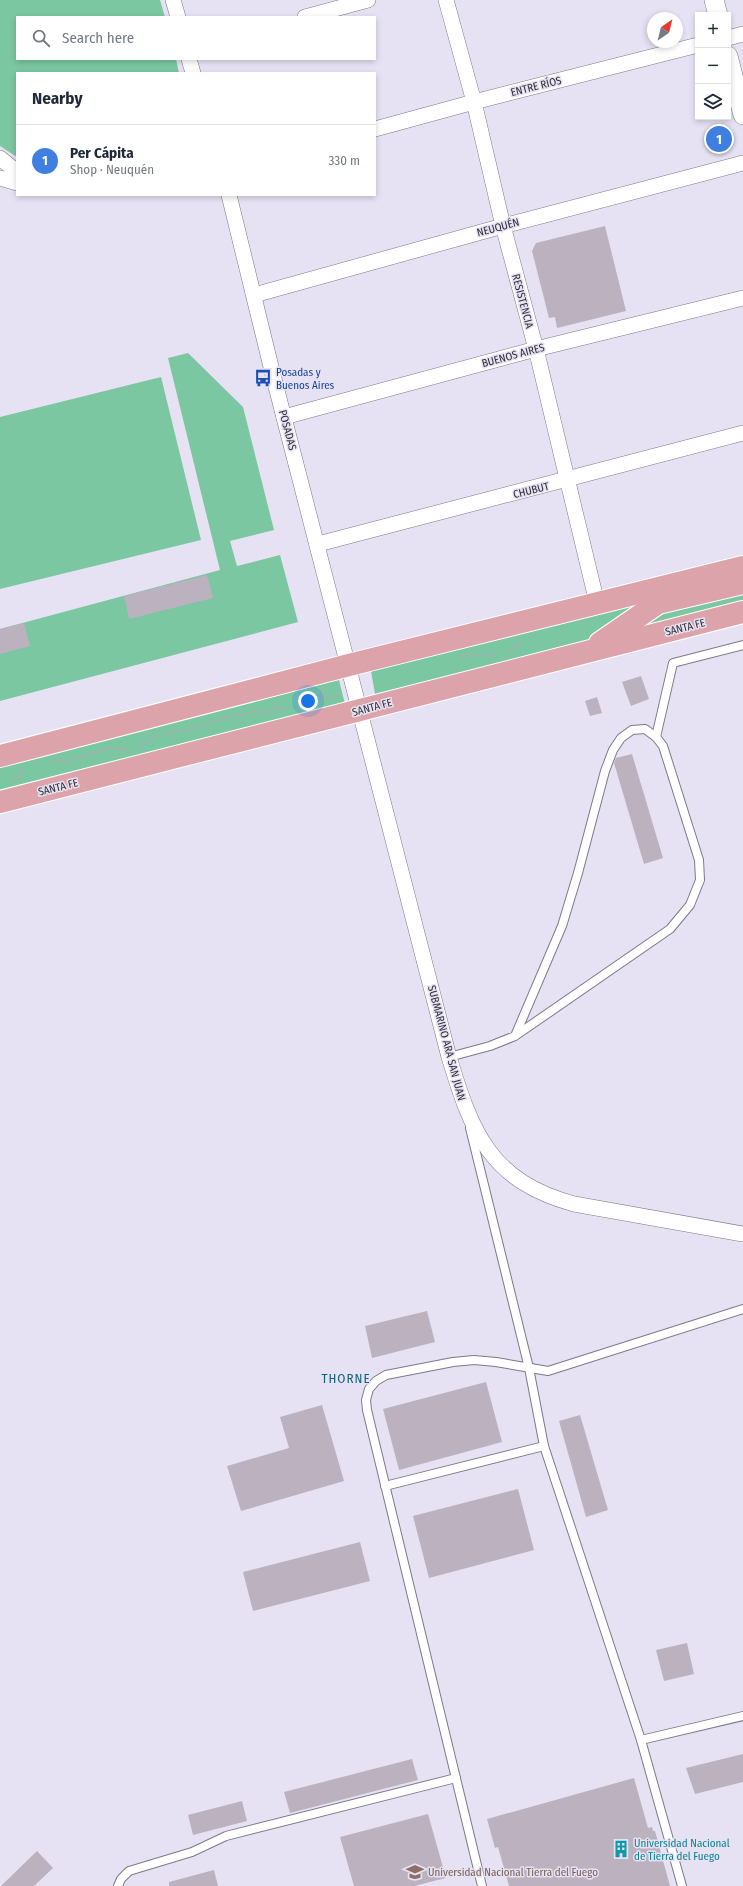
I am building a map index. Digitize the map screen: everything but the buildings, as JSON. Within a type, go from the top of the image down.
[{"type":"main road","points":[[0,756],[349,665],[743,566]]},
{"type":"main road","points":[[588,651],[658,603],[743,583]]},
{"type":"main road","name":"SANTA FE","points":[[0,802],[743,612]]},
{"type":"street","points":[[173,0],[178,16]]},
{"type":"street","points":[[309,16],[368,0]]},
{"type":"street","name":"RESISTENCIA","points":[[446,0],[474,102],[503,226],[536,349],[597,603]]},
{"type":"street","points":[[714,0],[717,12]]},
{"type":"street","points":[[731,37],[743,34]]},
{"type":"street","name":"ENTRE RÍOS","points":[[376,129],[474,102],[695,46]]},
{"type":"street","points":[[189,60],[193,72]]},
{"type":"street","points":[[731,68],[743,114]]},
{"type":"street","points":[[0,158],[16,171]]},
{"type":"street","name":"NEUQUÉN","points":[[254,295],[503,226],[743,163]]},
{"type":"street","points":[[0,178],[16,184]]},
{"type":"street","name":"POSADAS","points":[[229,196],[284,417],[349,665]]},
{"type":"street","name":"BUENOS AIRES","points":[[284,417],[536,349],[743,298]]},
{"type":"street","name":"CHUBUT","points":[[318,544],[743,433]]},
{"type":"street","name":"SUBMARINO ARA SAN JUAN","points":[[349,665],[449,1056],[464,1106],[479,1135],[493,1157],[510,1174],[550,1198],[574,1204],[743,1234]]},
{"type":"lane","points":[[656,737],[673,663],[743,644]]},
{"type":"lane","points":[[449,1056],[490,1046],[515,1036],[670,929],[690,905],[700,880],[699,860],[663,746],[656,737],[645,729],[632,730],[621,738],[613,750],[605,771],[578,873],[562,926],[515,1036]]},
{"type":"lane","points":[[464,1106],[529,1368],[544,1446],[641,1740],[682,1886]]},
{"type":"lane","points":[[482,1886],[366,1410],[366,1400],[369,1389],[376,1381],[386,1375],[467,1360],[496,1362],[548,1371],[743,1309]]},
{"type":"lane","points":[[385,1486],[544,1446]]},
{"type":"lane","points":[[641,1740],[743,1716]]},
{"type":"lane","points":[[118,1886],[121,1879],[128,1871],[192,1852],[226,1836],[456,1778]]},
{"type":"path","points":[[504,654],[514,648],[524,636]]},
{"type":"path","points":[[458,654],[474,657],[500,655]]},
{"type":"path","points":[[302,706],[355,688]]},
{"type":"path","points":[[49,761],[69,761],[109,748],[124,750],[132,749],[139,747],[162,732],[190,730],[233,715],[239,716],[253,711],[267,713],[277,707],[293,710]]},
{"type":"path","points":[[12,783],[25,766]]},
{"type":"green space","points":[[0,0],[160,0],[165,16],[16,16],[16,60],[176,60],[179,72],[16,72],[16,156],[0,146]]},
{"type":"green space","points":[[188,353],[243,407],[274,530],[230,541],[237,566],[280,555],[298,622],[0,701],[0,629],[220,570],[168,358]]},
{"type":"green space","points":[[161,377],[201,540],[0,589],[0,417]]},
{"type":"green space","points":[[743,589],[743,603],[625,632],[657,610]]},
{"type":"green space","points":[[638,603],[590,641],[375,694],[371,671]]},
{"type":"green space","points":[[339,680],[345,704],[0,792],[0,766]]},
{"type":"place","name":"Per Cápita","points":[[719,139]]},
{"type":"place","name":"Posadas y Buenos Aires","points":[[263,378]]},
{"type":"place","name":"Universidad Nacional de Tierra del Fuego","points":[[621,1849]]},
{"type":"place","name":"Universidad Nacional Tierra del Fuego","points":[[415,1872]]},
{"type":"district","name":"THORNE","points":[[346,1378]]}]
